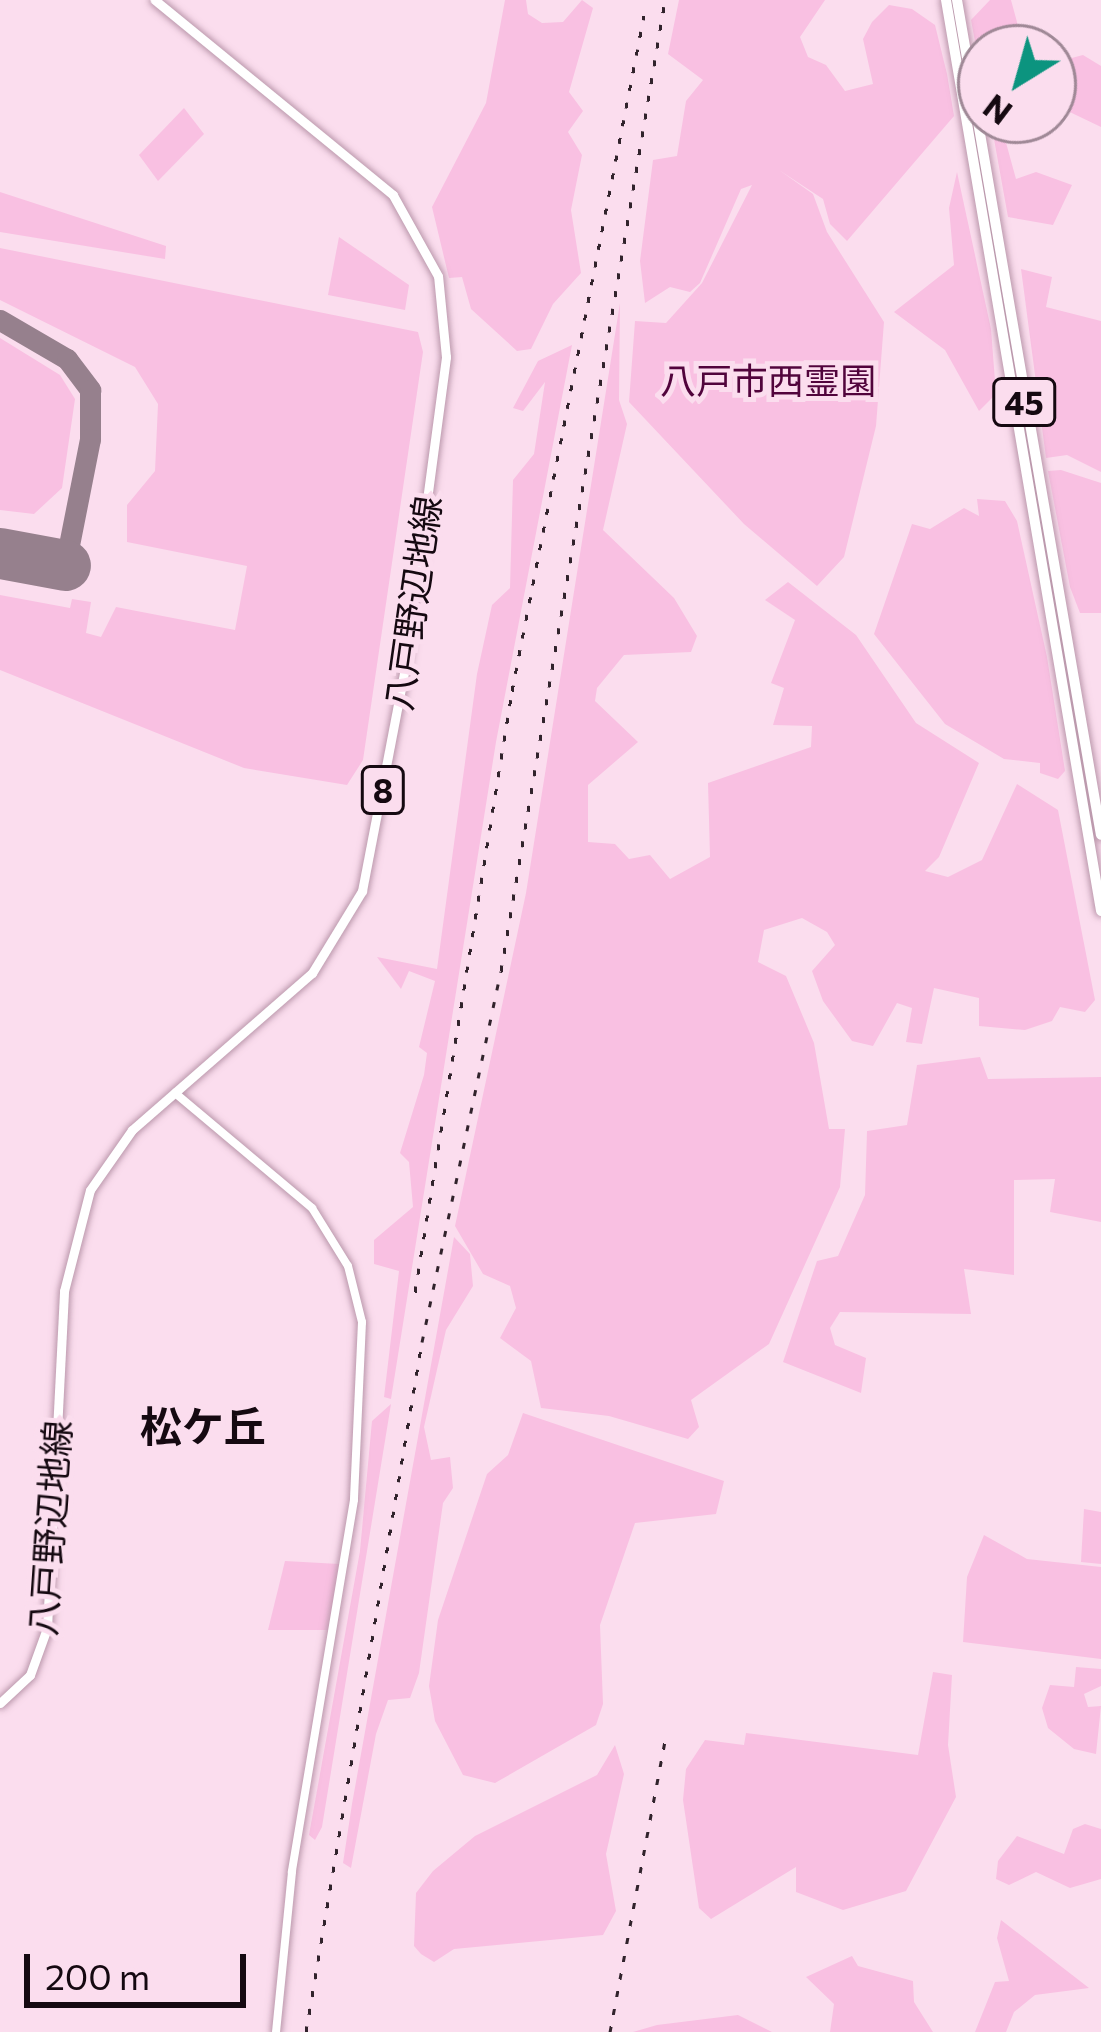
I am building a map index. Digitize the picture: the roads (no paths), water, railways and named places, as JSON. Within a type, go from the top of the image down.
[{"type":"highway","name":"45","points":[[946,0],[1101,835]]},
{"type":"highway","name":"45","points":[[957,0],[1092,802],[1101,911]]},
{"type":"main road","name":"八戸野辺地線","points":[[0,1703],[30,1675],[46,1628],[64,1291],[80,1215],[116,1148],[312,973],[362,891],[404,672],[446,314],[425,243],[393,194],[155,0]]},
{"type":"street","points":[[175,1093],[313,1208],[348,1265],[362,1322],[354,1501],[292,1872],[276,2032]]},
{"type":"railway","points":[[306,2032],[422,1342],[501,971],[665,0]]},
{"type":"railway","points":[[415,1292],[512,691],[644,16]]},
{"type":"railway","points":[[610,2032],[665,1742]]},
{"type":"district","name":"松ケ丘","points":[[203,1425]]},
{"type":"park label","name":"八戸市西霊園","points":[[768,380]]}]
